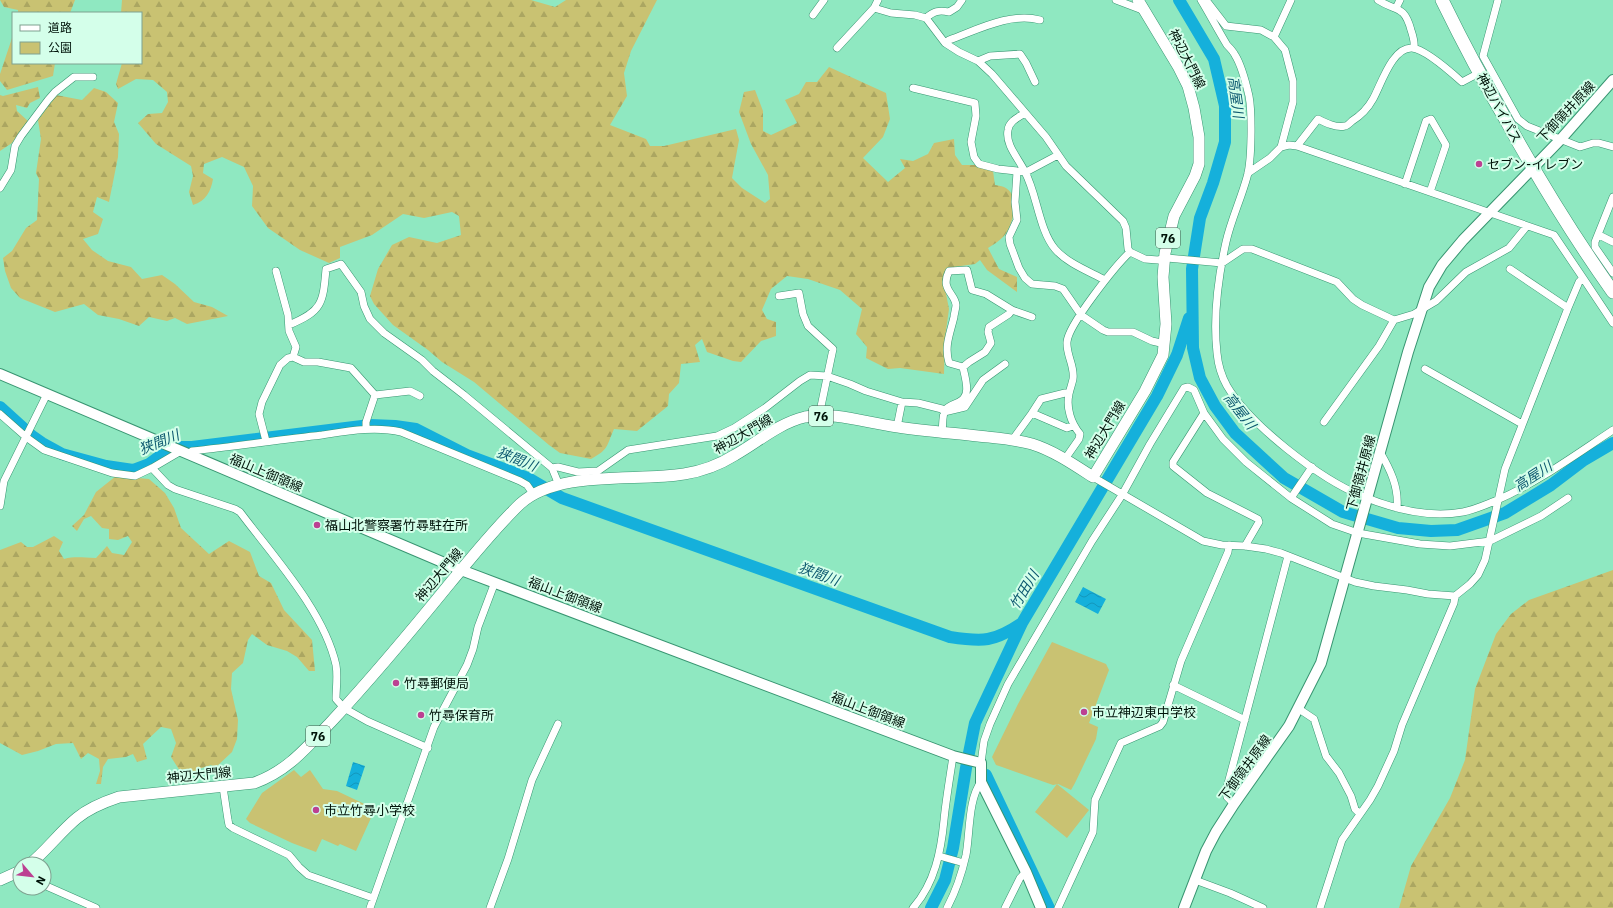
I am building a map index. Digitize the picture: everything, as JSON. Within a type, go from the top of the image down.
[{"type":"highway","name":"神辺バイパス","points":[[1442,0],[1479,73],[1496,93],[1532,168],[1584,252],[1613,292]]},
{"type":"main road","name":"神辺大門線","points":[[39,856],[77,818],[103,802],[119,797],[254,783],[270,777],[293,760],[344,708],[383,664],[493,532],[521,504],[536,493],[556,486],[594,480],[682,475],[701,471],[718,465],[737,455],[775,430],[792,422],[805,417],[819,416],[834,416],[897,427],[1013,439],[1046,449],[1065,459],[1094,478],[1158,367],[1165,344],[1166,324],[1163,295],[1166,258],[1174,216],[1195,176],[1199,164],[1199,137],[1194,108],[1188,86],[1138,0]]},
{"type":"main road","name":"下御領井原線","points":[[1184,908],[1206,851],[1234,804],[1278,743],[1299,709],[1321,663],[1380,452],[1429,287],[1442,265],[1463,240],[1561,139],[1613,80]]},
{"type":"main road","name":"福山上御領線","points":[[0,374],[461,570],[955,757],[979,762]]},
{"type":"main road","points":[[979,762],[981,782],[1026,872],[1041,908]]},
{"type":"main road","points":[[0,880],[12,875]]},
{"type":"street","points":[[813,15],[824,0]]},
{"type":"street","points":[[837,48],[874,8],[878,0]]},
{"type":"street","points":[[926,18],[931,13],[938,10],[949,12],[957,7],[962,0]]},
{"type":"street","points":[[1116,0],[1145,11]]},
{"type":"street","points":[[1201,0],[1228,46],[1235,54],[1249,96],[1251,136],[1248,173],[1226,241],[1221,263],[1217,298],[1216,328],[1217,355],[1224,379],[1228,387],[1250,415],[1310,470],[1367,500],[1397,508],[1421,512],[1450,513],[1479,508],[1497,502],[1546,474],[1613,430]]},
{"type":"street","points":[[1206,0],[1226,26],[1255,29],[1274,37],[1285,50],[1293,81],[1293,102],[1281,147],[1270,158],[1248,173]]},
{"type":"street","points":[[1274,37],[1290,0]]},
{"type":"street","points":[[1378,0],[1386,5],[1396,8],[1404,13],[1408,18],[1415,43],[1414,48]]},
{"type":"street","points":[[1396,8],[1400,0]]},
{"type":"street","points":[[1498,0],[1483,56],[1496,93],[1521,122],[1580,147],[1593,142],[1613,147]]},
{"type":"street","points":[[874,8],[891,12],[915,14],[926,18],[946,43],[959,52],[978,61],[1046,137],[1066,166],[1122,221],[1126,228],[1128,249],[1130,252],[1145,259],[1158,260],[1166,258],[1221,263],[1244,249],[1252,249],[1337,282],[1353,299],[1362,305],[1394,320],[1421,310],[1436,301],[1466,272],[1509,248],[1527,226]]},
{"type":"street","points":[[946,43],[949,40],[1002,21],[1030,17],[1040,20]]},
{"type":"street","points":[[1297,146],[1318,119],[1334,126],[1345,126],[1358,117],[1374,99],[1386,72],[1400,51],[1406,48],[1414,48],[1445,66],[1462,82],[1479,73]]},
{"type":"street","points":[[978,61],[990,56],[1020,54],[1035,82]]},
{"type":"street","points":[[0,188],[11,170],[15,146],[48,100],[55,92],[74,77],[93,77]]},
{"type":"street","points":[[913,88],[975,103],[976,116],[971,142],[974,157],[979,164],[998,169],[1026,172],[1058,155]]},
{"type":"street","points":[[1025,113],[1010,124],[1008,139],[1014,153],[1026,172],[1050,242],[1054,248],[1066,258],[1105,280]]},
{"type":"street","points":[[1405,184],[1426,121],[1431,119],[1446,145],[1430,192]]},
{"type":"street","points":[[1281,147],[1289,145],[1297,146],[1554,235],[1613,323]]},
{"type":"street","points":[[1017,172],[1015,202],[1017,220],[1009,237],[1019,268],[1025,278],[1032,284],[1055,286],[1063,290],[1081,315],[1108,332],[1133,332],[1152,341],[1165,344]]},
{"type":"street","points":[[1613,197],[1595,242],[1595,247],[1613,273]]},
{"type":"street","points":[[1599,235],[1613,242]]},
{"type":"street","points":[[1065,459],[1079,439],[1080,434],[1073,426],[1068,401],[1073,379],[1073,370],[1068,353],[1067,342],[1071,330],[1105,280],[1130,252]]},
{"type":"street","points":[[1604,261],[1613,261]]},
{"type":"street","points":[[289,325],[314,312],[324,294],[326,269],[341,264],[361,292],[364,306],[370,319],[384,333],[416,355],[433,371],[552,468],[556,486]]},
{"type":"street","points":[[1510,268],[1568,308]]},
{"type":"street","points":[[963,367],[949,363],[947,356],[947,340],[952,326],[956,305],[947,287],[946,276],[949,271],[967,270],[972,290],[986,294],[1012,310],[1032,317]]},
{"type":"street","points":[[276,271],[288,315],[289,331],[296,347],[293,357]]},
{"type":"street","points":[[1094,478],[1197,538],[1222,545],[1266,549],[1288,556],[1345,579],[1374,586],[1446,597],[1455,596],[1466,588],[1478,575],[1485,560],[1504,469],[1568,308],[1579,282],[1583,278]]},
{"type":"street","points":[[779,296],[799,293],[803,314],[808,326],[833,349],[832,358],[826,376],[819,416]]},
{"type":"street","points":[[963,367],[987,350],[992,342],[988,332],[990,327],[1009,314],[1012,310]]},
{"type":"street","points":[[1324,422],[1379,346],[1394,320]]},
{"type":"street","points":[[266,437],[259,414],[262,402],[280,365],[288,358],[293,357],[304,362],[318,362],[351,368],[375,395]]},
{"type":"street","points":[[944,412],[965,407],[983,380],[1005,364]]},
{"type":"street","points":[[942,432],[944,412],[949,406],[962,401],[967,391],[963,367]]},
{"type":"street","points":[[1426,369],[1522,424]]},
{"type":"street","points":[[552,468],[558,467],[578,472],[598,471],[628,450],[717,436],[734,428],[765,408],[810,375],[826,376],[866,391],[902,402],[918,403],[942,409],[944,412]]},
{"type":"street","points":[[979,762],[983,757],[984,741],[990,724],[1008,684],[1184,388],[1188,387],[1194,390],[1204,413],[1223,439],[1246,462],[1332,524],[1358,532],[1420,544],[1450,546],[1490,539],[1541,516],[1568,498]]},
{"type":"street","points":[[375,395],[410,391],[420,396]]},
{"type":"street","points":[[1013,439],[1041,399],[1065,393],[1069,394]]},
{"type":"street","points":[[0,506],[4,481],[47,394]]},
{"type":"street","points":[[366,430],[366,422],[375,395]]},
{"type":"street","points":[[897,427],[902,402]]},
{"type":"street","points":[[1032,413],[1067,428],[1073,426]]},
{"type":"street","points":[[1204,413],[1173,462],[1173,466],[1207,493],[1258,519],[1259,522],[1245,546]]},
{"type":"street","points":[[0,414],[28,434],[44,450],[112,473],[135,476],[152,468],[181,450],[192,451],[266,437],[389,429],[401,432],[520,481],[536,493]]},
{"type":"street","points":[[1380,452],[1391,473],[1396,488],[1397,508]]},
{"type":"street","points":[[152,468],[168,485],[175,489],[240,512],[293,583],[319,622],[330,647],[336,667],[336,699],[344,708],[381,728],[428,748]]},
{"type":"street","points":[[1292,496],[1310,470]]},
{"type":"street","points":[[1058,908],[1093,832],[1094,800],[1121,743],[1160,726],[1163,722],[1181,661],[1228,552],[1229,545]]},
{"type":"street","points":[[1234,804],[1227,797],[1226,791],[1288,556]]},
{"type":"street","points":[[370,908],[428,748],[434,727],[467,665],[473,649],[478,627],[495,582]]},
{"type":"street","points":[[1320,908],[1340,844],[1378,786],[1394,751],[1402,725],[1454,603],[1455,596]]},
{"type":"street","points":[[1173,685],[1245,720]]},
{"type":"street","points":[[1299,709],[1314,719],[1326,756],[1339,773],[1351,796],[1355,809],[1360,814]]},
{"type":"street","points":[[490,908],[508,859],[532,780],[558,724]]},
{"type":"street","points":[[913,908],[924,893],[940,856],[955,757]]},
{"type":"street","points":[[947,908],[952,898],[963,863],[974,798],[977,787],[981,782]]},
{"type":"street","points":[[223,787],[229,825],[233,828],[289,855],[308,875],[373,898]]},
{"type":"street","points":[[940,856],[963,863]]},
{"type":"street","points":[[1006,908],[1020,878],[1026,872]]},
{"type":"street","points":[[1195,880],[1230,893],[1263,908]]},
{"type":"street","points":[[52,889],[96,908]]},
{"type":"green space","points":[[0,0],[75,0],[70,12],[18,12],[18,10],[4,7]]},
{"type":"green space","points":[[122,0],[531,0],[555,7],[566,0],[657,0],[631,51],[624,73],[627,96],[610,125],[646,139],[650,146],[664,146],[736,129],[739,140],[732,178],[742,188],[765,203],[770,199],[768,175],[751,144],[739,112],[744,92],[755,90],[763,111],[763,131],[771,135],[797,123],[785,100],[799,94],[806,82],[817,82],[829,67],[886,93],[890,119],[883,137],[863,158],[888,182],[905,168],[900,159],[913,161],[928,154],[934,143],[954,139],[955,155],[962,165],[975,165],[993,171],[995,185],[1004,187],[1010,191],[1013,197],[1014,211],[1010,226],[1007,232],[996,243],[988,248],[999,269],[1017,277],[1017,292],[987,270],[980,260],[975,264],[947,268],[943,278],[949,309],[945,338],[944,374],[900,368],[888,369],[866,358],[867,347],[856,334],[862,309],[840,290],[808,279],[787,276],[771,289],[762,310],[767,319],[776,322],[776,336],[761,341],[741,362],[733,361],[707,352],[702,339],[695,345],[700,362],[681,364],[679,383],[669,394],[668,406],[637,431],[614,429],[604,450],[591,459],[560,453],[474,382],[442,362],[393,325],[374,304],[370,296],[378,269],[392,245],[409,237],[437,243],[461,235],[459,216],[452,212],[424,218],[403,214],[372,235],[340,247],[340,258],[329,263],[300,250],[268,228],[252,206],[253,186],[244,167],[222,157],[204,164],[203,173],[213,179],[212,183],[205,198],[193,205],[189,192],[193,176],[191,166],[156,144],[138,123],[148,114],[162,113],[168,102],[167,92],[153,80],[136,79],[118,89],[116,84],[122,64],[142,64],[142,12],[121,12]]},
{"type":"green space","points":[[12,38],[12,64],[55,64],[53,76],[7,90],[0,81],[0,74]]},
{"type":"green space","points":[[38,87],[40,98],[30,103],[27,108],[16,105],[17,111],[28,121],[12,143],[0,151],[0,95],[3,96]]},
{"type":"green space","points":[[94,88],[106,92],[118,103],[114,122],[119,134],[118,157],[109,202],[97,197],[93,212],[103,219],[98,234],[83,239],[92,250],[108,261],[131,267],[142,279],[162,275],[175,284],[194,302],[212,307],[228,316],[187,324],[175,318],[167,321],[149,317],[139,326],[119,319],[98,315],[84,304],[55,312],[20,298],[11,288],[5,271],[3,258],[12,251],[26,228],[37,220],[39,179],[36,173],[41,139],[38,120],[56,95],[82,100]]},
{"type":"green space","points":[[116,476],[149,479],[165,493],[174,508],[181,528],[209,554],[229,541],[250,552],[259,576],[271,583],[284,610],[312,640],[315,671],[309,671],[297,657],[287,651],[267,645],[252,634],[248,640],[243,663],[232,673],[231,689],[238,720],[237,739],[232,752],[215,768],[211,765],[192,773],[180,771],[171,757],[176,743],[171,729],[161,727],[143,744],[147,759],[137,762],[133,754],[126,757],[108,759],[103,767],[101,784],[96,784],[100,771],[99,759],[88,753],[81,759],[73,743],[56,744],[22,755],[0,743],[0,550],[21,542],[27,547],[33,547],[54,536],[63,542],[59,551],[64,559],[76,557],[96,558],[107,546],[112,553],[124,555],[132,542],[128,536],[118,540],[109,539],[109,529],[102,528],[91,516],[84,519],[77,531],[72,526],[84,515],[96,492]]},
{"type":"green space","points":[[1613,570],[1613,908],[1399,908],[1411,866],[1450,798],[1465,760],[1475,689],[1496,634],[1511,614],[1529,600]]},
{"type":"green space","points":[[1052,642],[1106,664],[1109,670],[1089,723],[1098,727],[1096,739],[1071,790],[1058,784],[1053,785],[996,765],[992,757],[1018,704]]},
{"type":"green space","points":[[294,770],[301,777],[310,770],[323,789],[337,791],[375,809],[356,851],[340,844],[338,846],[322,839],[316,852],[292,843],[250,823],[246,819],[262,793]]},
{"type":"green space","points":[[1057,784],[1089,810],[1067,838],[1035,812]]},
{"type":"water","points":[[1083,587],[1106,599],[1098,614],[1075,602]]},
{"type":"water","points":[[353,762],[365,766],[357,790],[346,786]]},
{"type":"waterway","name":"高屋川","points":[[1179,0],[1214,59],[1225,106],[1225,142],[1213,183],[1200,218],[1192,269],[1193,348],[1200,378],[1215,406],[1235,433],[1284,478],[1343,512],[1398,528],[1431,531],[1457,530],[1505,513],[1551,485],[1584,460],[1613,443]]},
{"type":"waterway","name":"竹田川","points":[[931,908],[945,880],[953,848],[975,723],[1022,623],[1157,396],[1177,355],[1189,318]]},
{"type":"waterway","name":"狭間川","points":[[0,407],[32,436],[62,454],[106,466],[133,470],[149,464],[164,453],[181,447],[192,447],[370,425],[416,429],[467,455],[528,478],[562,498],[950,637],[971,640],[988,639],[1004,634],[1022,623]]},
{"type":"waterway","points":[[986,775],[1049,908]]},
{"type":"place","name":"セブン-イレブン","points":[[1479,164]]},
{"type":"place","name":"福山北警察署竹尋駐在所","points":[[317,525]]},
{"type":"place","name":"竹尋郵便局","points":[[396,683]]},
{"type":"place","name":"市立神辺東中学校","points":[[1084,712]]},
{"type":"place","name":"竹尋保育所","points":[[421,715]]},
{"type":"place","name":"市立竹尋小学校","points":[[316,810]]}]
